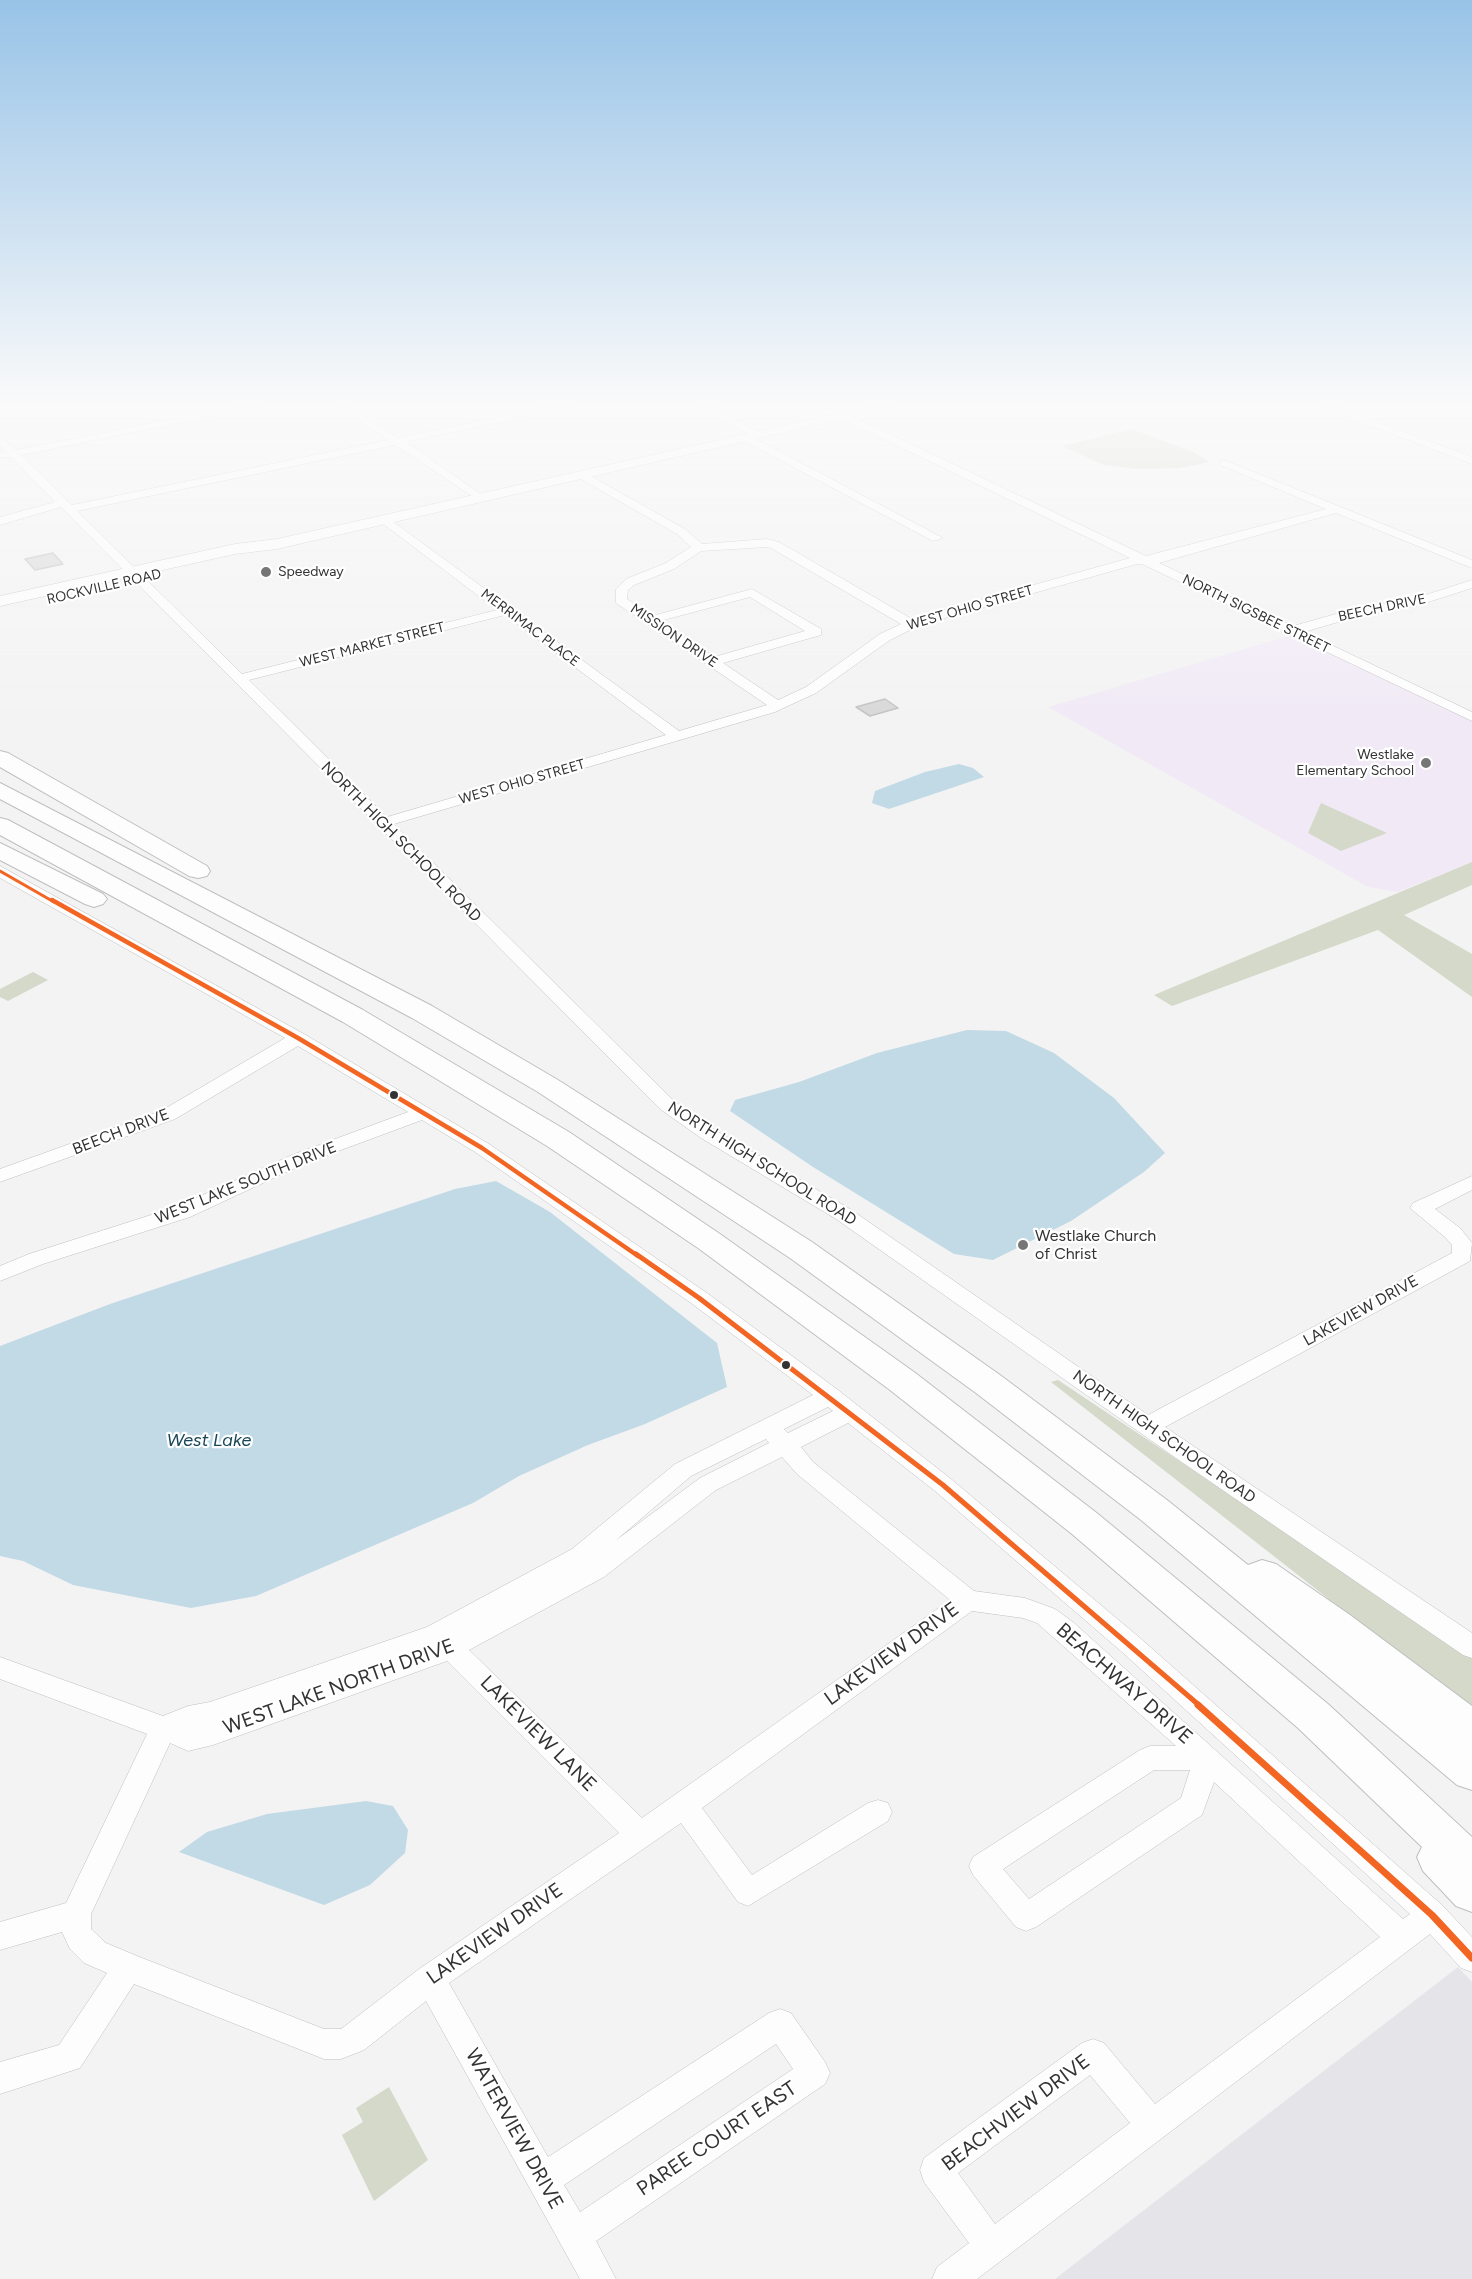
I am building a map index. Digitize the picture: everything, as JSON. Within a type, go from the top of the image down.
[{"type":"highway","points":[[0,758],[304,932],[422,1012]]},
{"type":"highway","points":[[0,790],[422,1012],[548,1086],[801,1250],[1036,1419],[1336,1626],[1472,1730]]},
{"type":"highway","points":[[0,825],[353,1016],[558,1139],[800,1306],[902,1381],[1085,1524],[1313,1716],[1472,1866]]},
{"type":"highway","points":[[0,850],[290,997],[353,1016]]},
{"type":"highway","points":[[1036,1419],[1172,1525],[1472,1772]]},
{"type":"highway","points":[[1313,1716],[1472,1892]]},
{"type":"main road","name":"ROCKVILLE ROAD","points":[[0,601],[268,549],[277,544],[431,509]]},
{"type":"main road","name":"ROCKVILLE ROAD","points":[[0,612],[134,576]]},
{"type":"street","points":[[0,521],[50,509]]},
{"type":"street","name":"NORTH HIGH SCHOOL ROAD","points":[[68,509],[667,1105],[708,1134],[843,1214],[1472,1647]]},
{"type":"street","points":[[639,509],[681,532],[685,538],[700,548],[771,543],[911,624]]},
{"type":"street","points":[[884,509],[936,538]]},
{"type":"street","name":"NORTH SIGSBEE STREET","points":[[1040,509],[1472,717]]},
{"type":"street","name":"WEST OHIO STREET","points":[[382,823],[777,706],[811,690],[885,637],[911,624],[1136,560],[1155,560],[1336,509]]},
{"type":"street","points":[[1338,509],[1472,564]]},
{"type":"street","name":"MERRIMAC PLACE","points":[[384,520],[677,736]]},
{"type":"street","name":"MISSION DRIVE","points":[[700,548],[670,566],[630,582],[621,590],[620,600],[777,706]]},
{"type":"street","name":"BEECH DRIVE","points":[[1292,631],[1342,616],[1412,603],[1472,584]]},
{"type":"street","points":[[651,621],[752,593],[816,632],[712,662]]},
{"type":"street","name":"WEST MARKET STREET","points":[[238,679],[507,611]]},
{"type":"street","name":"BEACHWAY DRIVE","points":[[0,871],[298,1038],[482,1148],[699,1298],[830,1396],[943,1485],[1131,1645],[1432,1916],[1472,1958]]},
{"type":"street","name":"BEECH DRIVE","points":[[0,1176],[162,1118],[298,1038]]},
{"type":"street","name":"WEST LAKE SOUTH DRIVE","points":[[0,1274],[36,1258],[183,1212],[299,1159],[423,1113]]},
{"type":"street","name":"LAKEVIEW DRIVE","points":[[1148,1426],[1463,1256],[1462,1244],[1453,1233],[1420,1208],[1472,1182]]},
{"type":"street","name":"WEST LAKE NORTH DRIVE","points":[[0,1668],[134,1716],[188,1739],[213,1733],[443,1641],[595,1570],[644,1536],[698,1491],[830,1396]]},
{"type":"street","name":"WEST LAKE NORTH DRIVE","points":[[776,1436],[850,1412]]},
{"type":"street","points":[[776,1436],[805,1468],[968,1600]]},
{"type":"street","name":"LAKEVIEW DRIVE","points":[[76,1914],[76,1930],[86,1947],[128,1967],[332,2045],[353,2039],[430,1979],[684,1805],[968,1600]]},
{"type":"street","name":"BEACHWAY DRIVE","points":[[968,1600],[1025,1608],[1059,1624],[1402,1938]]},
{"type":"street","name":"LAKEVIEW LANE","points":[[443,1641],[640,1835]]},
{"type":"street","points":[[0,1936],[76,1914],[163,1729]]},
{"type":"street","points":[[1150,1758],[1208,1758],[1192,1806],[1026,1917],[983,1866],[1150,1758]]},
{"type":"street","points":[[684,1805],[748,1893],[878,1812]]},
{"type":"street","points":[[949,2279],[1432,1916]]},
{"type":"street","points":[[0,2078],[69,2057],[128,1967]]},
{"type":"street","name":"WATERVIEW DRIVE","points":[[430,1979],[599,2279]]},
{"type":"street","name":"PAREE COURT EAST","points":[[543,2180],[780,2024],[814,2073],[574,2236]]},
{"type":"street","name":"BEACHVIEW DRIVE","points":[[992,2247],[936,2170],[1094,2054],[1153,2126]]},
{"type":"shaded area","points":[[1302,632],[1472,713],[1472,862],[1398,892],[1368,887],[1048,707]]},
{"type":"shaded area","points":[[1458,1967],[1472,1982],[1472,2279],[1055,2279]]},
{"type":"green space","points":[[1321,803],[1387,833],[1341,851],[1308,833]]},
{"type":"green space","points":[[1472,862],[1472,885],[1404,915],[1472,954],[1472,997],[1378,930],[1172,1006],[1154,995]]},
{"type":"green space","points":[[33,972],[48,980],[8,1001],[0,997],[0,989]]},
{"type":"green space","points":[[1058,1380],[1472,1656],[1472,1711],[1051,1382]]},
{"type":"green space","points":[[389,2087],[428,2160],[374,2201],[342,2135],[363,2122],[356,2108]]},
{"type":"water","points":[[959,764],[973,768],[984,777],[889,809],[872,803],[875,791],[925,772]]},
{"type":"water","points":[[967,1030],[1006,1031],[1054,1053],[1114,1098],[1165,1153],[1144,1172],[1071,1221],[993,1260],[954,1254],[813,1167],[730,1111],[735,1100],[799,1082],[877,1053]]},
{"type":"water","name":"West Lake","points":[[496,1181],[550,1212],[717,1343],[727,1387],[645,1424],[588,1445],[519,1476],[473,1503],[256,1596],[191,1608],[73,1585],[23,1561],[0,1556],[0,1346],[110,1304],[455,1189]]},
{"type":"water","points":[[366,1801],[393,1806],[408,1830],[405,1853],[370,1885],[324,1905],[179,1852],[207,1832],[267,1814]]},
{"type":"building","points":[[53,553],[63,564],[35,570],[25,559]]},
{"type":"building","points":[[885,699],[898,708],[870,716],[856,707]]},
{"type":"transit line","points":[[0,871],[298,1038],[482,1148],[699,1298],[943,1485],[1131,1645],[1432,1915],[1472,1958]]},
{"type":"place","name":"Speedway","points":[[266,572]]},
{"type":"place","name":"Westlake Elementary School","points":[[1426,763]]},
{"type":"place","name":"Westlake Church of Christ","points":[[1023,1245]]}]
